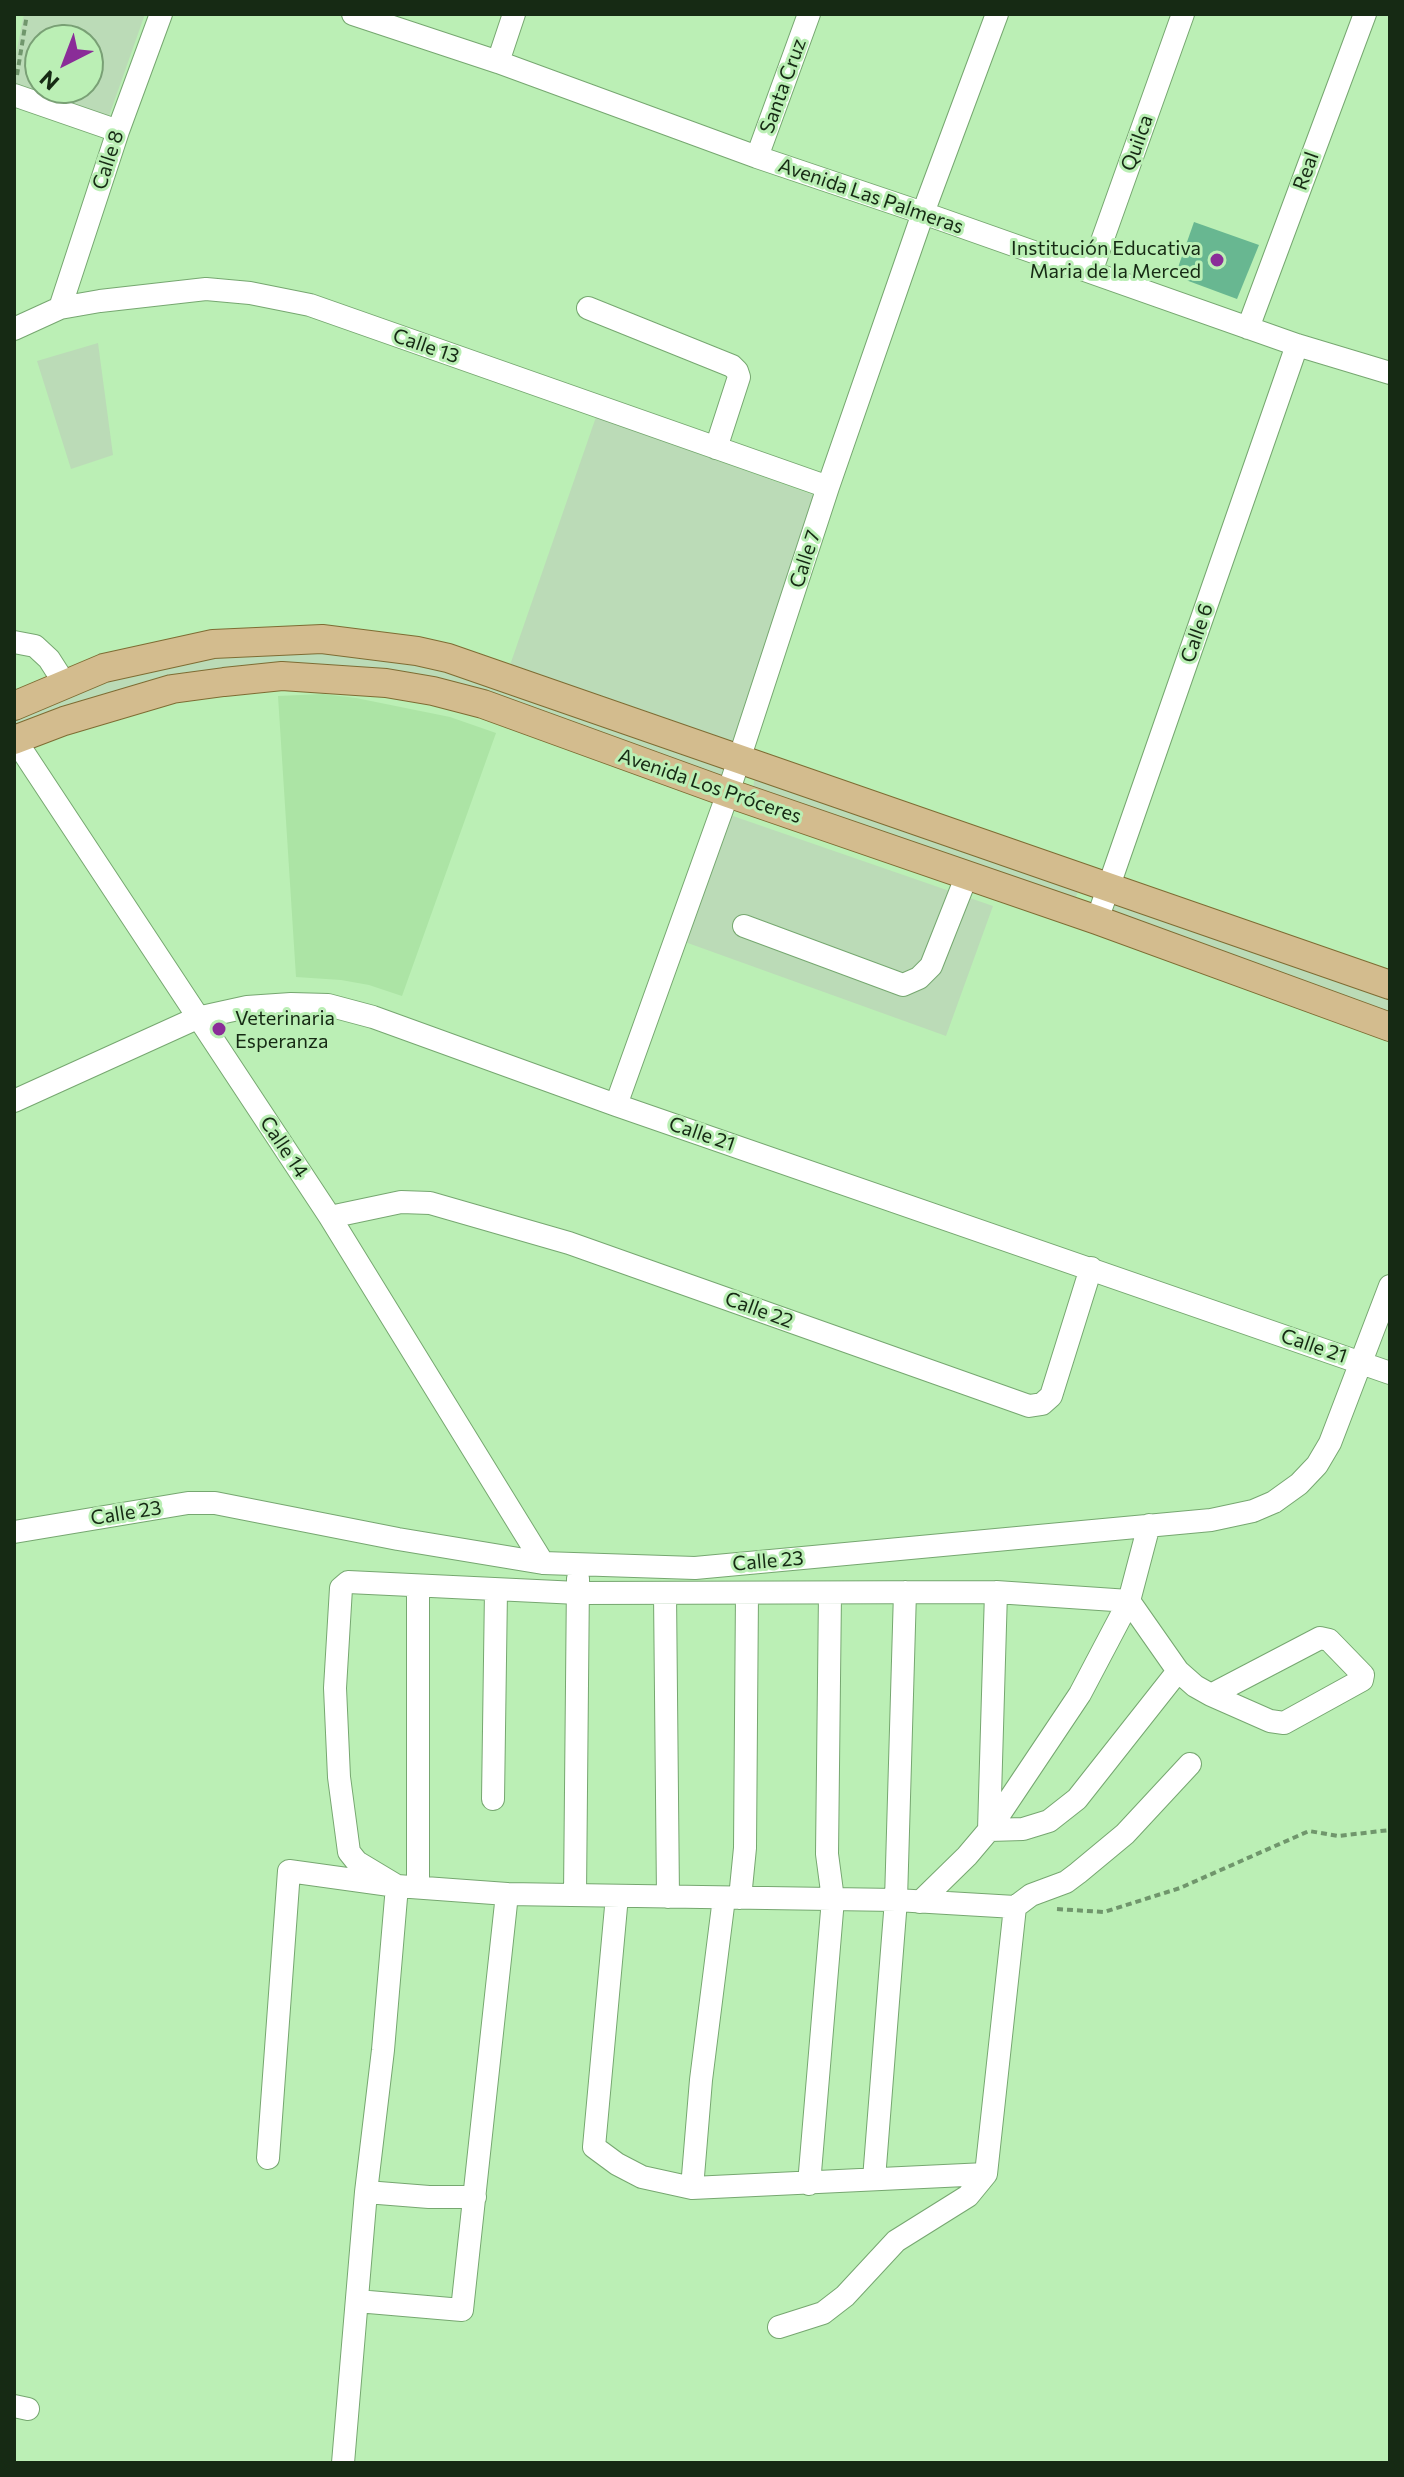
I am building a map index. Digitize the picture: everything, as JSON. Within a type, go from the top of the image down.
[{"type":"main road","name":"Avenida Los Próceres","points":[[14,706],[115,665],[213,644],[322,639],[387,645],[448,658],[1390,985]]},
{"type":"main road","name":"Avenida Los Próceres","points":[[14,739],[172,689],[282,676],[386,683],[433,691],[483,704],[728,793],[1097,920],[1390,1027]]},
{"type":"street","name":"Calle 8","points":[[60,308],[118,131],[161,14]]},
{"type":"street","name":"Avenida Las Palmeras","points":[[353,14],[498,62],[757,157],[1297,345],[1390,373]]},
{"type":"street","points":[[498,62],[514,14]]},
{"type":"street","name":"Santa Cruz","points":[[757,157],[809,14]]},
{"type":"street","name":"Calle 7","points":[[616,1105],[728,793],[828,487],[923,213],[997,14]]},
{"type":"street","name":"Quilca","points":[[1091,272],[1183,14]]},
{"type":"street","name":"Real","points":[[1248,328],[1365,14]]},
{"type":"street","points":[[16,85],[118,131]]},
{"type":"street","name":"Calle 13","points":[[14,329],[60,308],[167,291],[206,289],[250,293],[310,305],[828,487]]},
{"type":"street","points":[[588,308],[732,366],[737,371],[739,377],[716,448]]},
{"type":"street","name":"Calle 6","points":[[1097,920],[1297,345]]},
{"type":"street","points":[[14,642],[35,646],[49,659],[65,684]]},
{"type":"street","name":"Calle 14","points":[[14,739],[330,1217],[543,1563]]},
{"type":"street","points":[[744,926],[903,985],[919,978],[931,966],[967,875]]},
{"type":"street","name":"Calle 21","points":[[14,1101],[197,1018],[247,1007],[328,1005],[373,1017],[616,1105],[1390,1373]]},
{"type":"street","name":"Calle 22","points":[[330,1217],[401,1202],[430,1203],[569,1243],[1029,1406],[1042,1404],[1051,1396],[1091,1268]]},
{"type":"street","name":"Calle 23","points":[[14,1532],[188,1503],[215,1503],[398,1539],[543,1563],[695,1568],[1211,1520],[1253,1511],[1274,1502],[1299,1484],[1317,1465],[1330,1443],[1390,1286]]},
{"type":"street","points":[[920,1902],[989,1830],[1080,1694],[1129,1601],[1149,1525]]},
{"type":"street","points":[[575,1895],[578,1566]]},
{"type":"street","points":[[408,1887],[357,1862],[349,1852],[339,1777],[335,1688],[339,1596],[341,1588],[348,1582],[578,1593],[996,1592],[1129,1601]]},
{"type":"street","points":[[343,2463],[366,2192],[383,2050],[408,1887],[418,1586]]},
{"type":"street","points":[[493,1799],[496,1590]]},
{"type":"street","points":[[874,2179],[896,1900],[905,1592]]},
{"type":"street","points":[[989,1830],[996,1592]]},
{"type":"street","points":[[665,1593],[668,1897]]},
{"type":"street","points":[[692,2188],[701,2080],[732,1898],[745,1848],[747,1593]]},
{"type":"street","points":[[809,2184],[833,1899],[827,1854],[830,1593]]},
{"type":"street","points":[[1129,1601],[1178,1671],[1195,1686],[1211,1695],[1270,1721],[1284,1723],[1362,1680],[1363,1675],[1329,1640],[1320,1638],[1211,1695]]},
{"type":"street","points":[[989,1830],[1023,1829],[1049,1821],[1077,1799],[1178,1671]]},
{"type":"street","points":[[268,2158],[289,1871],[408,1887],[507,1894],[896,1900],[1015,1907],[1031,1895],[1066,1882],[1078,1873],[1125,1834],[1190,1764]]},
{"type":"street","points":[[357,2301],[462,2310],[507,1894]]},
{"type":"street","points":[[617,1896],[594,2147],[642,2177],[692,2188],[986,2174]]},
{"type":"street","points":[[779,2327],[823,2313],[845,2296],[896,2241],[968,2196],[986,2174],[1015,1907]]},
{"type":"street","points":[[366,2192],[475,2197]]},
{"type":"path","points":[[16,85],[27,14]]},
{"type":"path","points":[[1015,1907],[1104,1912],[1180,1888],[1309,1831],[1338,1836],[1390,1830]]},
{"type":"shaded area","points":[[24,14],[145,14],[109,116],[74,104],[104,104],[104,24],[24,24],[24,86],[14,83],[14,64]]},
{"type":"shaded area","points":[[98,343],[113,455],[71,469],[37,361]]},
{"type":"shaded area","points":[[596,417],[816,496],[733,749],[509,668]]},
{"type":"shaded area","points":[[297,648],[447,666],[724,763],[725,779],[350,672],[17,726],[14,721],[14,712],[162,662]]},
{"type":"shaded area","points":[[323,694],[450,717],[496,733],[402,996],[369,985],[296,977],[278,696]]},
{"type":"shaded area","points":[[760,776],[1079,888],[1074,903],[753,791],[754,781]]},
{"type":"shaded area","points":[[730,815],[993,906],[946,1036],[685,942]]},
{"type":"shaded area","points":[[1122,902],[1390,999],[1390,1018],[1113,911],[1115,904]]},
{"type":"building","name":"Institución Educativa Maria de la Merced","points":[[1194,222],[1259,245],[1237,299],[1175,276]]},
{"type":"place","name":"Institución Educativa Maria de la Merced","points":[[1217,260]]},
{"type":"place","name":"Veterinaria Esperanza","points":[[219,1029]]}]
